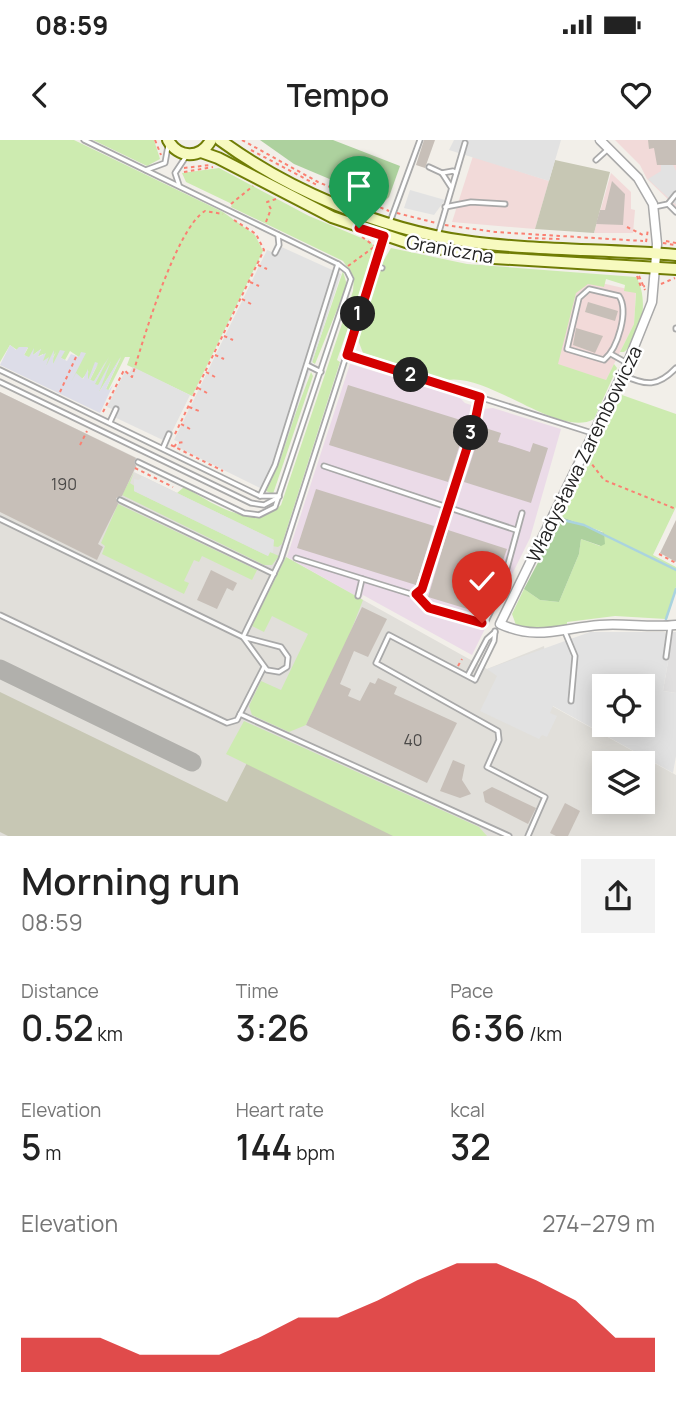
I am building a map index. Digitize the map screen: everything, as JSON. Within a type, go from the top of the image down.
[{"type":"main road","points":[[168,140],[172,148],[187,155],[201,152],[211,140]]},
{"type":"main road","name":"Graniczna","points":[[226,141],[321,197],[494,244],[676,255]]},
{"type":"main road","name":"Graniczna","points":[[201,152],[218,158],[332,217],[384,236],[435,249],[482,256],[676,269]]},
{"type":"street","points":[[600,140],[640,181],[654,207]]},
{"type":"street","name":"Władysława Zarembowicza","points":[[497,628],[623,375],[649,314],[657,254],[654,207]]},
{"type":"street","points":[[497,628],[532,634],[600,625],[673,625]]},
{"type":"lane","points":[[84,140],[338,264],[345,268],[351,279],[281,495],[270,511],[248,514],[138,462]]},
{"type":"lane","points":[[146,170],[165,163],[168,140]]},
{"type":"lane","points":[[391,217],[420,140]]},
{"type":"lane","points":[[440,230],[465,143]]},
{"type":"lane","points":[[596,160],[608,149]]},
{"type":"lane","points":[[180,187],[175,173],[187,155]]},
{"type":"lane","points":[[429,167],[442,173],[452,190]]},
{"type":"lane","points":[[442,173],[453,171],[457,174]]},
{"type":"lane","points":[[654,207],[667,204],[676,194]]},
{"type":"lane","points":[[445,208],[471,202],[505,204]]},
{"type":"lane","points":[[667,204],[676,212]]},
{"type":"lane","points":[[275,253],[279,245],[278,235]]},
{"type":"lane","points":[[243,637],[274,574],[384,236]]},
{"type":"lane","points":[[260,496],[307,365],[338,264]]},
{"type":"lane","points":[[374,265],[382,268]]},
{"type":"lane","points":[[589,289],[619,296],[623,302],[623,314],[611,354],[604,360],[597,360],[567,349],[579,298],[589,289]]},
{"type":"lane","points":[[611,354],[628,364]]},
{"type":"lane","points":[[347,355],[594,434]]},
{"type":"lane","points":[[307,365],[321,372]]},
{"type":"lane","points":[[623,375],[640,383],[653,384],[664,379],[676,368]]},
{"type":"lane","points":[[0,370],[260,496],[270,499],[281,495]]},
{"type":"lane","points":[[0,382],[251,503],[270,504],[281,495]]},
{"type":"lane","points":[[416,594],[422,589],[480,397]]},
{"type":"lane","points":[[110,422],[116,409]]},
{"type":"lane","points":[[163,448],[169,434]]},
{"type":"lane","points":[[324,466],[516,530]]},
{"type":"lane","points":[[120,500],[274,574]]},
{"type":"lane","points":[[296,558],[416,594],[429,608],[476,623],[486,621],[501,590],[522,513]]},
{"type":"lane","points":[[0,519],[243,637],[274,644],[286,651],[289,662],[284,671],[272,672],[264,667],[243,637]]},
{"type":"lane","points":[[358,596],[362,579]]},
{"type":"lane","points":[[0,614],[224,723],[235,721],[240,714],[264,667]]},
{"type":"lane","points":[[666,657],[673,625]]},
{"type":"lane","points":[[468,676],[487,639],[497,628]]},
{"type":"lane","points":[[497,628],[475,680],[389,635],[376,663],[498,731],[499,740],[487,767],[545,797],[527,836]]},
{"type":"lane","points":[[564,630],[575,656],[571,701]]},
{"type":"lane","points":[[240,714],[496,833],[509,836]]},
{"type":"path","points":[[155,140],[163,158]]},
{"type":"path","points":[[242,140],[318,182],[391,217]]},
{"type":"path","points":[[226,141],[330,192],[391,217],[440,230],[636,242],[645,241],[649,222]]},
{"type":"path","points":[[181,167],[216,164],[181,172]]},
{"type":"path","points":[[230,205],[254,186]]},
{"type":"path","points":[[256,234],[263,227],[271,209],[266,202],[276,198]]},
{"type":"path","points":[[103,412],[124,370],[132,377],[139,349],[187,229],[205,211],[225,214]]},
{"type":"path","points":[[628,228],[646,237]]},
{"type":"path","points":[[440,230],[636,242]]},
{"type":"path","points":[[662,239],[676,245]]},
{"type":"path","points":[[665,243],[676,245]]},
{"type":"path","points":[[345,268],[374,246]]},
{"type":"path","points":[[175,434],[264,250]]},
{"type":"path","points":[[257,264],[267,269]]},
{"type":"path","points":[[659,284],[676,278]]},
{"type":"path","points":[[249,281],[259,286]]},
{"type":"path","points":[[241,299],[251,304]]},
{"type":"path","points":[[223,335],[233,340]]},
{"type":"path","points":[[214,354],[224,359]]},
{"type":"path","points":[[60,392],[76,357]]},
{"type":"path","points":[[205,372],[215,377]]},
{"type":"path","points":[[197,388],[207,393]]},
{"type":"path","points":[[184,401],[199,411]]},
{"type":"path","points":[[177,418],[190,429]]},
{"type":"path","points":[[80,445],[89,427]]},
{"type":"path","points":[[184,442],[173,446],[230,475]]},
{"type":"path","points":[[585,453],[604,480],[676,509]]},
{"type":"path","points":[[135,468],[173,486]]},
{"type":"path","points":[[659,554],[676,563]]},
{"type":"path","points":[[457,670],[462,659]]},
{"type":"shaded area","points":[[454,140],[561,140],[549,181],[449,150]]},
{"type":"shaded area","points":[[615,140],[676,140],[676,207],[647,179],[640,165]]},
{"type":"shaded area","points":[[473,156],[549,181],[535,229],[452,222]]},
{"type":"shaded area","points":[[555,160],[610,172],[594,233],[535,229]]},
{"type":"shaded area","points":[[661,165],[673,165],[676,171],[676,205],[648,179],[661,171]]},
{"type":"shaded area","points":[[611,173],[631,192],[631,209],[635,210],[633,233],[594,233]]},
{"type":"shaded area","points":[[410,190],[445,200],[434,215],[404,208]]},
{"type":"shaded area","points":[[275,244],[341,274],[280,461],[266,491],[177,447],[179,442],[174,440],[267,250],[272,252]]},
{"type":"shaded area","points":[[580,278],[636,291],[634,324],[604,384],[554,369]]},
{"type":"shaded area","points":[[10,345],[16,350],[19,347],[28,347],[24,355],[29,357],[34,348],[33,355],[41,349],[38,357],[46,353],[43,361],[49,357],[46,366],[54,350],[53,364],[60,350],[65,351],[61,358],[67,361],[71,354],[79,357],[81,352],[86,353],[71,382],[76,373],[83,379],[88,369],[88,380],[95,362],[98,363],[90,380],[94,381],[109,357],[95,384],[98,385],[111,361],[99,392],[121,356],[106,389],[109,390],[113,385],[100,413],[0,365]]},
{"type":"shaded area","points":[[350,364],[459,397],[465,403],[483,409],[493,408],[561,429],[530,538],[472,655],[363,595],[361,599],[287,557]]},
{"type":"shaded area","points":[[133,367],[190,395],[167,442],[110,415],[112,409],[107,407],[125,371],[129,373]]},
{"type":"shaded area","points":[[0,392],[139,459],[134,472],[289,547],[286,557],[487,669],[544,646],[552,706],[592,728],[592,737],[608,737],[633,751],[592,751],[592,814],[655,814],[655,763],[676,775],[676,836],[0,836]]},
{"type":"shaded area","points":[[142,476],[274,540],[273,553],[270,552],[268,556],[134,491],[134,479],[139,480]]},
{"type":"shaded area","points":[[590,632],[665,632],[667,637],[672,638],[663,691],[676,693],[676,756],[673,773],[655,763],[655,751],[634,751],[609,737],[655,737],[655,674],[592,674],[592,728],[553,706],[550,713],[557,716],[547,737],[542,735],[539,739],[480,711],[497,676],[487,669]]},
{"type":"shaded area","points":[[673,632],[676,632],[676,693],[663,691]]},
{"type":"shaded area","points":[[0,692],[227,802],[249,759],[406,836],[8,836],[0,832]]},
{"type":"green space","points":[[0,140],[74,140],[223,212],[255,235],[263,251],[192,396],[127,365],[130,357],[125,357],[108,391],[106,389],[121,357],[99,392],[99,386],[94,385],[106,361],[94,382],[90,380],[98,364],[88,380],[85,378],[89,371],[82,379],[70,382],[85,353],[79,357],[70,351],[65,360],[61,358],[54,364],[51,362],[56,352],[47,366],[42,361],[43,354],[37,357],[41,349],[29,358],[24,355],[28,348],[17,350],[10,345],[0,362]]},
{"type":"green space","points":[[93,140],[154,140],[160,159],[147,166]]},
{"type":"green space","points":[[260,140],[333,140],[400,166],[389,197],[384,202],[294,164]]},
{"type":"green space","points":[[229,152],[383,227],[632,258],[503,253],[407,238],[331,211],[227,155]]},
{"type":"green space","points":[[219,168],[309,216],[371,242],[375,249],[337,360],[340,362],[282,544],[278,547],[272,546],[274,540],[177,493],[184,487],[220,507],[245,515],[270,513],[281,505],[353,291],[354,277],[343,261],[231,207],[232,204],[186,182],[182,173]]},
{"type":"green space","points":[[391,248],[467,264],[636,277],[642,295],[642,317],[636,337],[624,352],[620,352],[634,324],[636,293],[624,291],[625,285],[606,279],[604,287],[588,284],[576,293],[558,364],[606,380],[614,364],[617,368],[594,419],[579,423],[562,420],[483,386],[464,380],[447,380],[363,353],[358,340],[381,265]]},
{"type":"green space","points":[[343,271],[347,285],[315,364],[312,362]]},
{"type":"green space","points":[[311,372],[313,376],[273,494],[266,491]]},
{"type":"green space","points":[[622,395],[676,414],[676,507],[653,555],[676,567],[676,587],[666,619],[615,616],[567,622],[567,625],[537,630],[516,625],[512,614],[524,589],[540,600],[559,602],[579,554],[581,539],[600,546],[603,532],[562,517]]},
{"type":"green space","points":[[134,472],[130,483],[136,487],[134,491],[268,556],[270,552],[279,556],[272,565],[264,565],[122,495]]},
{"type":"green space","points":[[118,504],[257,570],[252,580],[202,556],[199,562],[194,560],[184,581],[189,583],[184,594],[102,554],[105,546],[101,543]]},
{"type":"green space","points":[[562,517],[604,533],[605,544],[601,546],[581,539],[579,554],[559,602],[540,600],[524,589]]},
{"type":"green space","points":[[286,557],[363,600],[345,646],[306,725],[289,732],[252,715],[249,706],[261,681],[281,690],[308,634],[272,616],[264,632],[252,626]]},
{"type":"green space","points":[[244,721],[479,827],[487,836],[393,836],[226,754]]},
{"type":"building","points":[[424,140],[435,140],[425,168],[416,165]]},
{"type":"building","points":[[648,140],[676,140],[676,165],[657,165],[654,148],[649,149]]},
{"type":"building","points":[[612,181],[625,194],[623,225],[596,224],[600,210],[605,210]]},
{"type":"building","points":[[588,302],[618,311],[615,321],[585,312]]},
{"type":"building","points":[[576,328],[603,336],[595,353],[573,345]]},
{"type":"building","points":[[348,385],[467,422],[448,482],[329,445]]},
{"type":"building","points":[[0,392],[136,458],[136,466],[122,496],[116,498],[118,504],[98,544],[103,547],[97,560],[0,512]]},
{"type":"building","points":[[482,427],[501,433],[498,442],[530,452],[533,443],[548,448],[531,503],[464,482]]},
{"type":"building","points":[[316,489],[434,526],[416,585],[297,548]]},
{"type":"building","points":[[676,520],[676,562],[660,553]]},
{"type":"building","points":[[448,530],[507,549],[484,614],[428,597]]},
{"type":"building","points":[[211,570],[237,583],[233,591],[227,588],[217,609],[197,600]]},
{"type":"building","points":[[362,607],[387,619],[368,657],[354,651],[340,684],[351,689],[348,696],[360,701],[370,682],[375,684],[378,678],[397,687],[394,694],[457,723],[427,783],[306,725]]},
{"type":"building","points":[[453,760],[465,765],[462,780],[471,794],[460,798],[440,791]]},
{"type":"building","points":[[492,787],[536,808],[528,824],[485,802],[483,792]]},
{"type":"building","points":[[565,803],[580,811],[568,836],[556,836],[550,833]]},
{"type":"waterway","points":[[563,520],[584,525],[676,570]]},
{"type":"waterway","points":[[666,619],[676,589]]},
{"type":"taxiway","points":[[0,669],[192,762]]},
{"type":"route","points":[[359,228],[384,236],[347,355],[480,397],[474,415],[474,426],[422,589],[416,594],[429,608],[482,623]]}]
